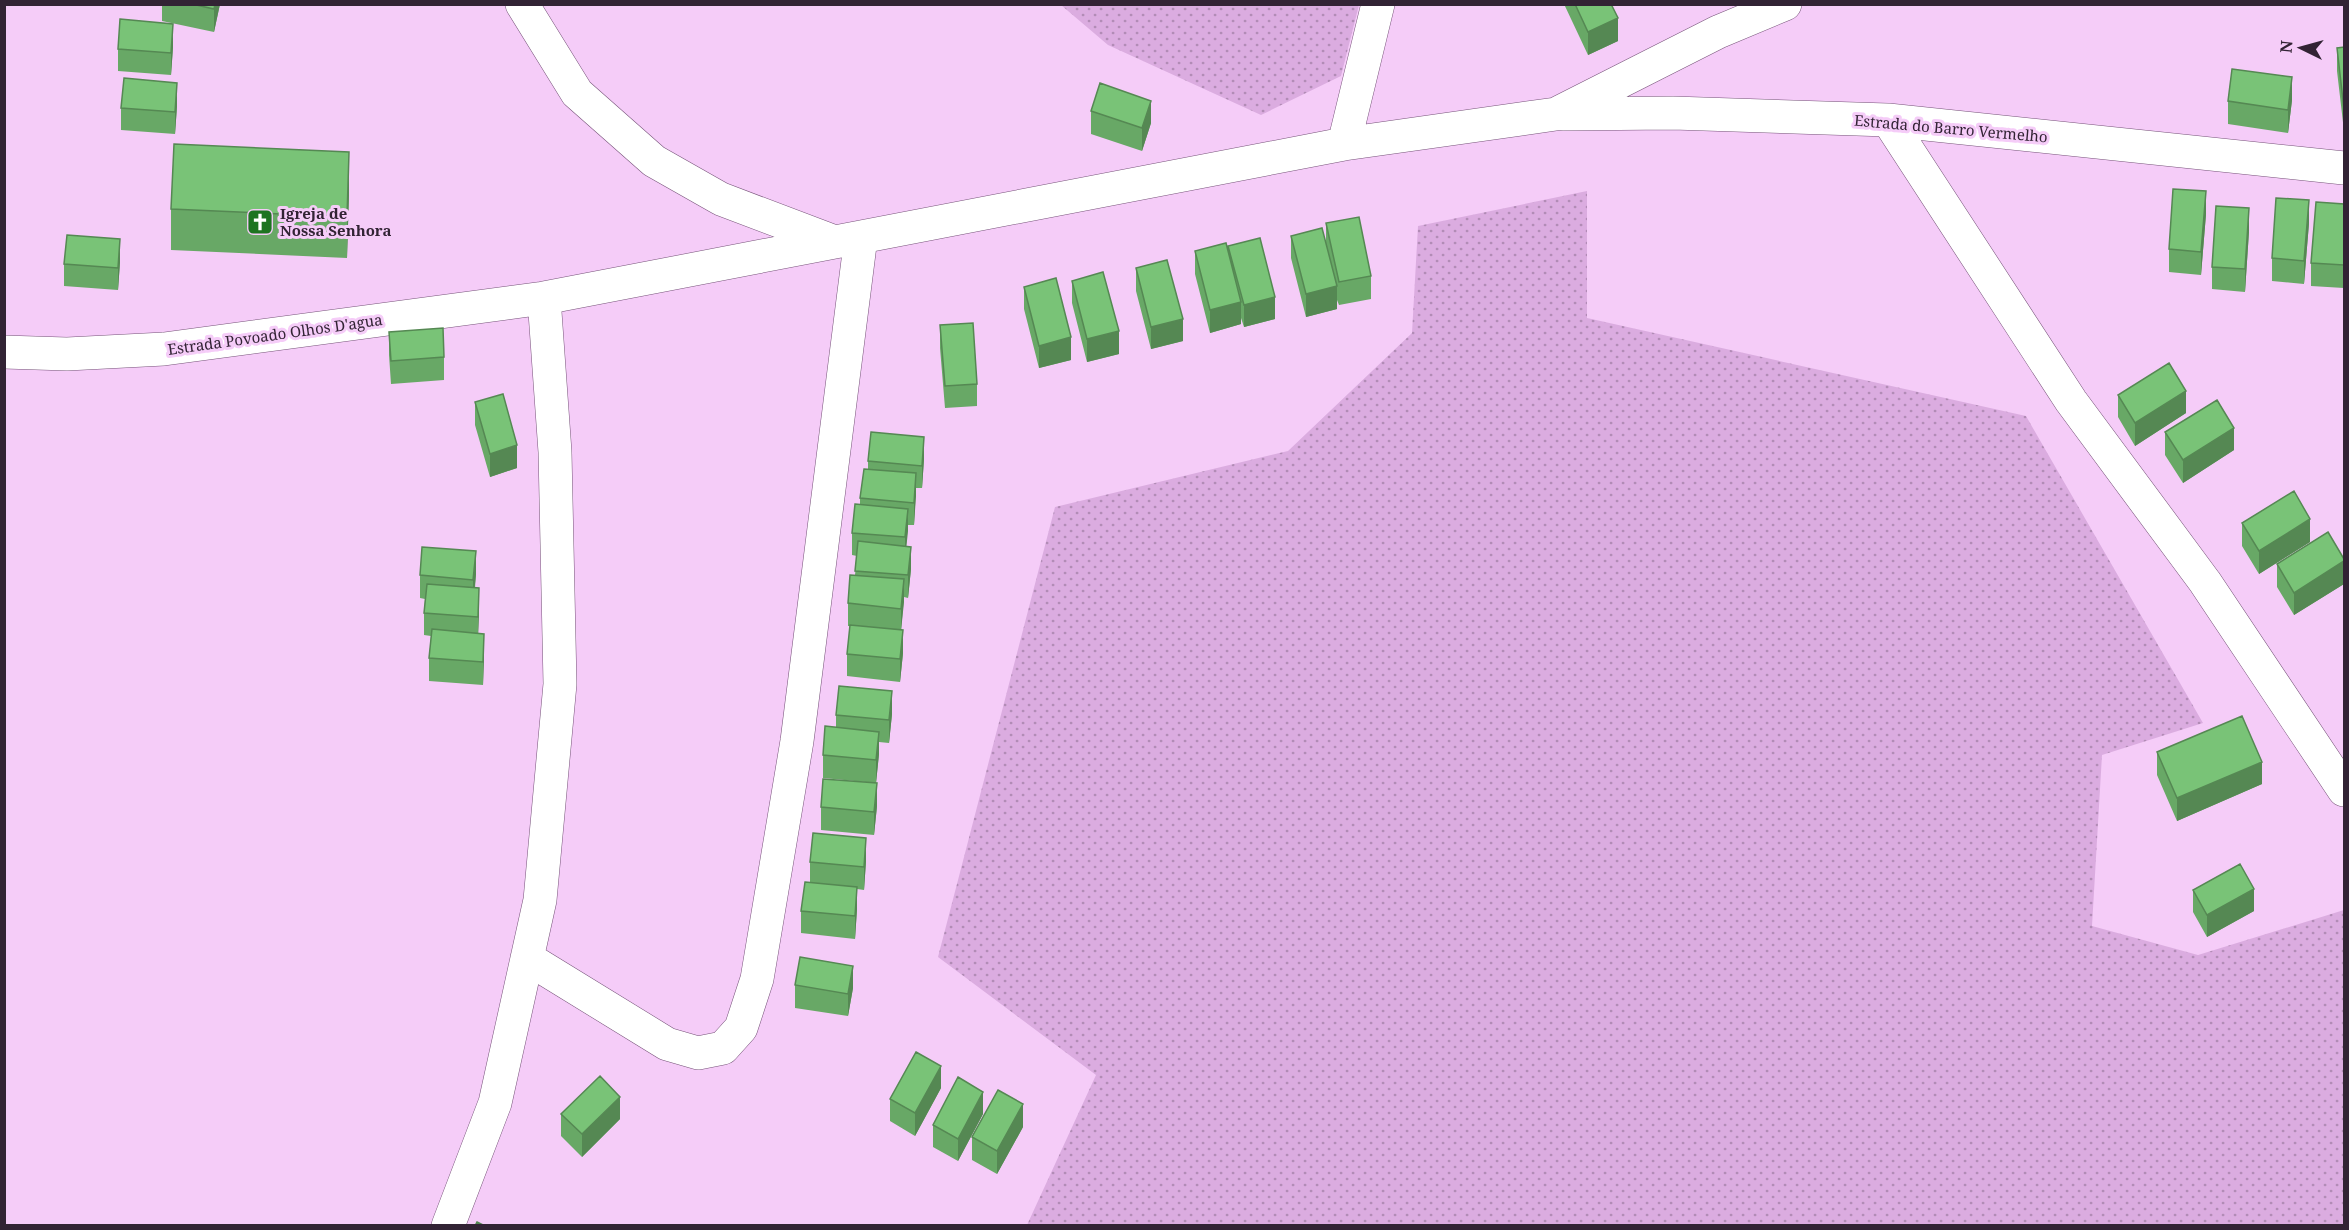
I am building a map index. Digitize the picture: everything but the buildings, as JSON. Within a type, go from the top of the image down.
[{"type":"street","points":[[522,4],[576,93],[654,161],[721,199],[847,239],[798,741],[757,979],[741,1028],[723,1048],[698,1053],[667,1044],[527,958]]},
{"type":"street","points":[[1344,144],[1378,4]]},
{"type":"street","points":[[1556,114],[1718,32],[1785,4]]},
{"type":"street","name":"Estrada do Barro Vermelho","points":[[1556,114],[1673,113],[1888,120],[2344,168]]},
{"type":"street","name":"Estrada Povoado Olhos D'agua","points":[[4,352],[67,354],[165,349],[544,298],[1344,144],[1556,114]]},
{"type":"street","points":[[1888,120],[2071,401],[2205,582],[2344,790]]},
{"type":"street","points":[[448,1226],[495,1103],[540,900],[560,684],[555,452],[544,298]]},
{"type":"shaded area","points":[[1061,5],[1359,5],[1341,76],[1261,115],[1108,45]]},
{"type":"shaded area","points":[[1587,191],[1587,318],[2026,416],[2203,723],[2102,755],[2092,926],[2198,955],[2344,910],[2344,1225],[1027,1225],[1096,1075],[938,957],[1055,507],[1288,451],[1412,333],[1418,226]]},
{"type":"place","name":"Igreja de Nossa Senhora","points":[[260,222]]}]
